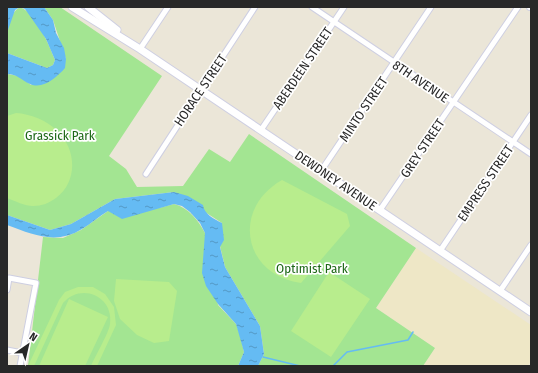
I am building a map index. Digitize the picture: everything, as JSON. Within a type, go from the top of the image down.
[{"type":"main road","name":"DEWDNEY AVENUE","points":[[72,7],[140,49],[531,312]]},
{"type":"main road","name":"DEWDNEY AVENUE","points":[[88,7],[140,49]]},
{"type":"street","points":[[140,49],[168,7]]},
{"type":"street","name":"HORACE STREET","points":[[146,174],[200,89],[256,7]]},
{"type":"street","name":"8TH AVENUE","points":[[312,7],[531,154]]},
{"type":"street","name":"ABERDEEN STREET","points":[[260,130],[344,7]]},
{"type":"street","name":"MINTO STREET","points":[[321,171],[431,7]]},
{"type":"street","name":"GREY STREET","points":[[380,210],[518,7]]},
{"type":"street","name":"EMPRESS STREET","points":[[440,250],[531,116]]},
{"type":"street","points":[[500,291],[531,245]]},
{"type":"street","points":[[7,290],[10,278],[36,284],[20,366]]},
{"type":"street","points":[[7,350],[22,353]]},
{"type":"shaded area","points":[[416,248],[531,325],[531,361],[528,366],[423,366],[435,348],[376,308]]},
{"type":"green space","points":[[20,7],[26,10],[37,22],[55,60],[53,65],[47,68],[7,53],[8,28],[12,16]]},
{"type":"green space","points":[[44,7],[60,7],[162,76],[109,156],[126,169],[137,187],[183,186],[209,149],[230,162],[249,134],[416,248],[376,308],[435,348],[423,366],[258,366],[264,354],[260,326],[225,267],[220,246],[222,223],[174,192],[115,199],[71,224],[50,230],[7,215],[7,74],[19,76],[31,85],[66,59],[53,20]]},
{"type":"green space","name":"Grassick Park","points":[[16,113],[38,118],[53,127],[64,138],[71,156],[71,175],[68,183],[56,198],[42,205],[27,205],[7,198],[7,116]]},
{"type":"green space","name":"Optimist Park","points":[[282,180],[347,214],[350,226],[301,283],[281,277],[266,268],[256,255],[251,239],[250,223],[255,207],[266,192]]},
{"type":"green space","points":[[174,204],[189,212],[205,233],[218,305],[236,324],[240,335],[244,352],[238,366],[28,366],[43,237],[63,238],[81,230],[108,211],[159,208]]},
{"type":"green space","points":[[329,272],[370,299],[331,357],[291,331]]},
{"type":"green space","points":[[116,279],[169,282],[177,291],[169,341],[154,343],[137,335],[120,319],[114,301]]},
{"type":"green space","points":[[78,287],[93,287],[105,294],[114,307],[116,325],[97,366],[91,366],[105,339],[110,324],[110,314],[107,306],[95,295],[78,293],[63,303],[34,366],[28,366],[59,300],[65,292]]},
{"type":"green space","points":[[69,299],[108,317],[85,366],[39,366]]},
{"type":"water","points":[[7,7],[20,7],[15,10],[7,33]]},
{"type":"water","points":[[20,7],[44,7],[53,20],[56,33],[64,48],[66,59],[65,68],[54,79],[45,84],[30,84],[16,76],[7,74],[7,53],[47,68],[53,65],[55,60],[46,39],[25,9]]},
{"type":"water","points":[[174,192],[188,196],[203,205],[207,214],[222,223],[224,240],[220,247],[225,267],[260,326],[264,354],[258,366],[238,366],[244,352],[236,324],[218,304],[206,286],[202,273],[205,233],[200,223],[182,206],[174,204],[122,219],[108,211],[82,229],[63,237],[45,237],[7,225],[7,215],[50,230],[71,224],[115,199]]},
{"type":"waterway","points":[[333,366],[347,352],[408,340],[413,332]]},
{"type":"waterway","points":[[263,357],[300,366]]}]
